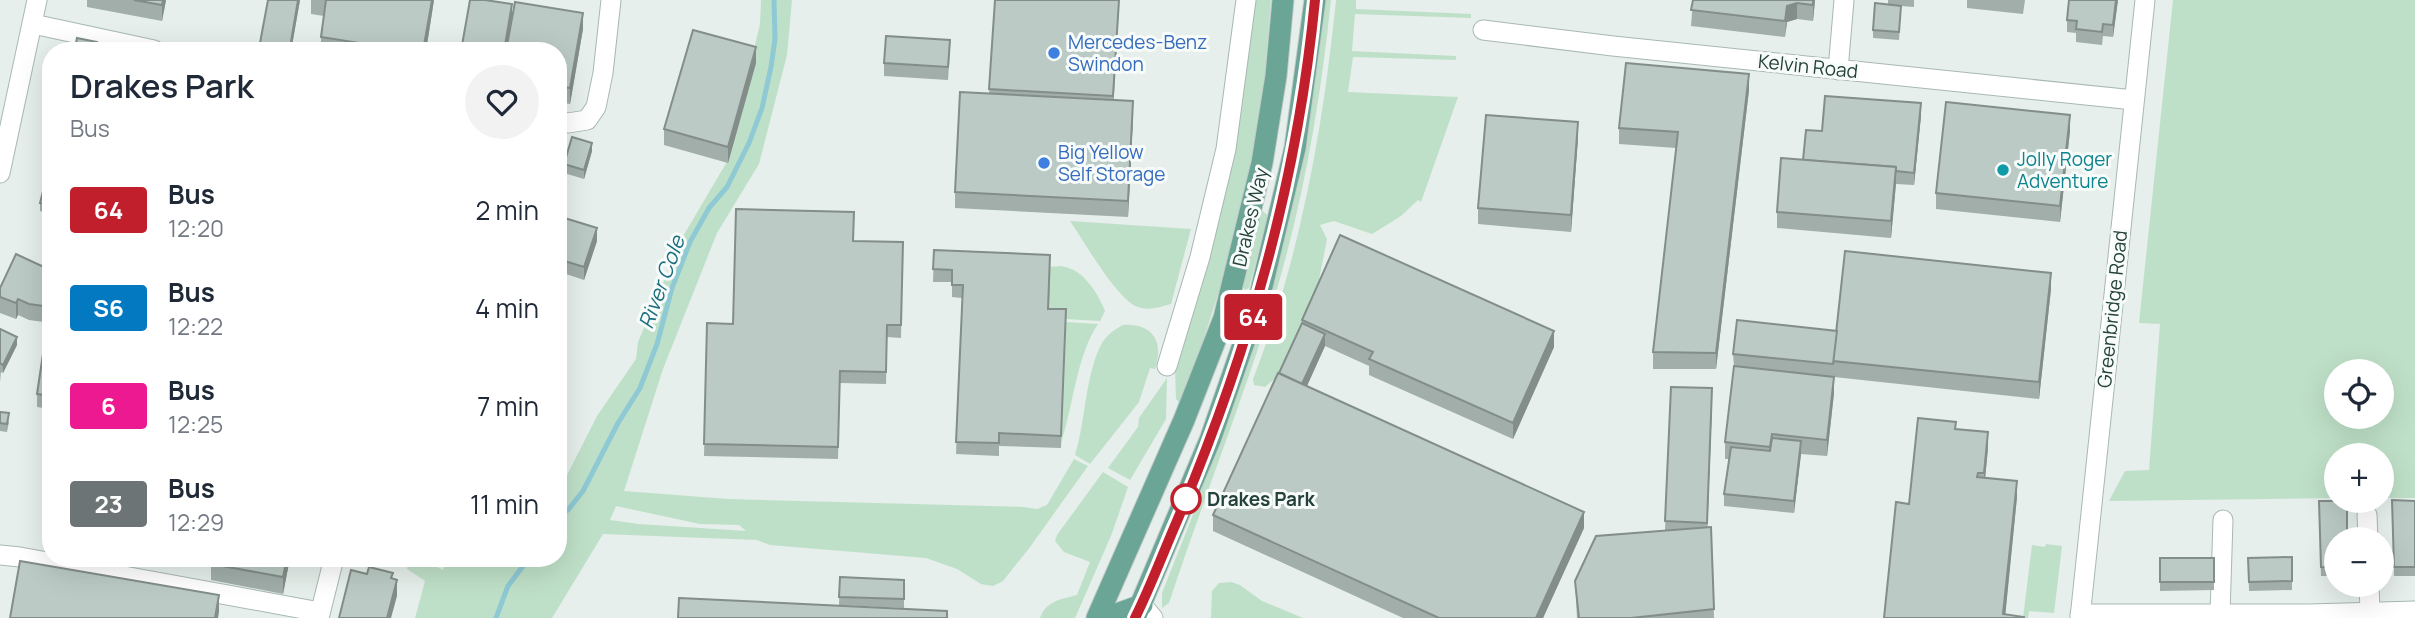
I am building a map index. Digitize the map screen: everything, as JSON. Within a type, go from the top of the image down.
[{"type":"main road","name":"Drakes Way","points":[[1097,618],[1184,420],[1224,318],[1262,163],[1276,76],[1283,0]]},
{"type":"main road","name":"Drakes Way","points":[[1143,613],[1210,440],[1259,299],[1295,148],[1315,0]]},
{"type":"main road","points":[[1115,618],[1117,614],[1143,613]]},
{"type":"street","points":[[0,173],[37,0]]},
{"type":"street","points":[[567,123],[587,120],[596,107],[603,73],[611,0]]},
{"type":"street","name":"Drakes Way","points":[[1167,366],[1200,257],[1226,149],[1246,0]]},
{"type":"street","points":[[1838,70],[1844,0]]},
{"type":"street","name":"Greenbridge Road","points":[[2080,616],[2145,0]]},
{"type":"street","points":[[33,24],[117,42]]},
{"type":"street","name":"Kelvin Road","points":[[1483,30],[2134,100]]},
{"type":"street","points":[[2367,515],[2368,527]]},
{"type":"street","points":[[2220,614],[2223,520]]},
{"type":"street","points":[[0,555],[42,561]]},
{"type":"street","points":[[73,567],[320,615],[332,567]]},
{"type":"street","points":[[2369,597],[2370,612]]},
{"type":"street","points":[[2080,616],[2309,616],[2415,611]]},
{"type":"green space","points":[[761,0],[792,0],[787,55],[759,164],[717,233],[663,369],[624,491],[728,499],[1037,509],[1047,505],[1074,459],[1088,466],[1030,547],[1003,581],[993,586],[981,584],[957,569],[926,558],[770,545],[757,540],[603,534],[552,618],[415,618],[425,581],[407,567],[438,567],[443,570],[444,567],[567,567],[567,475],[597,416],[636,359],[638,342],[682,238],[728,160],[760,24]],"holes":[[[616,506],[700,524],[739,525],[746,531],[610,520]]]},
{"type":"green space","points":[[1255,0],[1271,0],[1257,138],[1243,206],[1225,272],[1181,404],[1176,399],[1175,370],[1218,225],[1236,142]]},
{"type":"green space","points":[[1324,0],[1331,0],[1315,118],[1281,274],[1246,385],[1169,603],[1162,608],[1162,593],[1192,517],[1257,327],[1306,132],[1315,83]]},
{"type":"green space","points":[[1336,0],[1356,0],[1356,9],[1471,14],[1471,18],[1355,14],[1352,51],[1456,56],[1456,60],[1353,57],[1348,92],[1458,97],[1421,202],[1418,200],[1401,216],[1372,234],[1334,221],[1320,225],[1327,239],[1318,285],[1304,322],[1279,375],[1265,387],[1254,385],[1253,379],[1284,287],[1307,192],[1324,97]]},
{"type":"green space","points":[[2173,0],[2415,0],[2415,498],[2394,498],[2394,443],[2324,443],[2324,498],[2109,501],[2125,471],[2149,470],[2160,324],[2139,323]]},
{"type":"green space","points":[[1263,211],[1268,216],[1249,288],[1245,290],[1242,286],[1260,213]]},
{"type":"green space","points":[[1070,221],[1191,229],[1171,304],[1146,309],[1130,302],[1111,282]]},
{"type":"green space","points":[[1060,266],[1076,271],[1088,282],[1105,311],[1100,321],[1048,318],[1050,267]]},
{"type":"green space","points":[[1066,322],[1098,324],[1080,365],[1061,443]]},
{"type":"green space","points":[[1123,325],[1142,327],[1154,337],[1158,351],[1155,369],[1150,368],[1139,402],[1090,464],[1075,455],[1092,369],[1104,340]]},
{"type":"green space","points":[[1167,378],[1166,419],[1130,480],[1108,468],[1138,427],[1139,418]]},
{"type":"green space","points":[[1103,472],[1128,487],[1111,536],[1075,618],[1040,618],[1050,604],[1077,595],[1090,562],[1064,552],[1055,541]]},
{"type":"green space","points":[[2046,544],[2062,546],[2054,613],[2029,611],[2028,618],[2023,618],[2032,545],[2045,547]]},
{"type":"green space","points":[[1231,582],[1240,585],[1262,601],[1303,618],[1211,618],[1212,591],[1219,583]]},
{"type":"building","points":[[134,0],[163,0],[162,5]]},
{"type":"building","points":[[268,0],[298,0],[291,42],[260,42]]},
{"type":"building","points":[[326,0],[432,0],[425,42],[353,42],[321,37]]},
{"type":"building","points":[[470,0],[512,4],[506,42],[463,42]]},
{"type":"building","name":"Mercedes-Benz Swindon","points":[[995,0],[1119,0],[1113,96],[989,89]]},
{"type":"building","points":[[1693,0],[1813,0],[1813,5],[1797,3],[1787,6],[1785,21],[1691,10]]},
{"type":"building","points":[[2069,0],[2116,0],[2113,25],[2103,24],[2102,32],[2076,29],[2077,21],[2067,20]]},
{"type":"building","points":[[515,2],[583,13],[570,88],[567,88],[567,42],[508,42]]},
{"type":"building","points":[[1875,3],[1901,6],[1899,32],[1873,30]]},
{"type":"building","points":[[693,30],[756,47],[728,147],[664,129]]},
{"type":"building","points":[[886,36],[950,40],[948,67],[884,63]]},
{"type":"building","points":[[77,38],[97,42],[76,42]]},
{"type":"building","points":[[1626,63],[1749,74],[1716,353],[1653,352],[1678,132],[1619,128]]},
{"type":"building","name":"Big Yellow Self Storage","points":[[960,92],[1133,101],[1128,201],[955,192]]},
{"type":"building","points":[[1825,96],[1921,103],[1914,173],[1896,171],[1896,167],[1803,160],[1806,130],[1822,131]]},
{"type":"building","name":"Jolly Roger Adventure","points":[[1946,102],[2070,115],[2060,206],[1936,193]]},
{"type":"building","points":[[1486,115],[1578,122],[1571,215],[1478,208]]},
{"type":"building","points":[[572,137],[592,143],[584,170],[567,165]]},
{"type":"building","points":[[1781,158],[1896,167],[1891,221],[1777,212]]},
{"type":"building","points":[[736,209],[854,212],[853,241],[903,242],[901,325],[887,325],[886,372],[840,371],[838,447],[704,444],[707,323],[733,324]]},
{"type":"building","points":[[567,219],[597,228],[584,267],[567,262]]},
{"type":"building","points":[[1340,235],[1554,331],[1513,423],[1369,359],[1373,352],[1302,320]]},
{"type":"building","points":[[934,250],[1050,255],[1048,309],[1066,309],[1061,436],[999,433],[999,443],[956,442],[963,285],[952,285],[952,270],[933,269]]},
{"type":"building","points":[[1845,251],[2051,273],[2039,382],[1833,361]]},
{"type":"building","points":[[16,254],[42,266],[42,306],[18,299],[16,303],[0,297],[0,288]]},
{"type":"building","points":[[1737,320],[1837,331],[1833,364],[1733,354]]},
{"type":"building","points":[[1302,323],[1325,334],[1302,384],[1279,373]]},
{"type":"building","points":[[0,329],[17,337],[3,365],[0,363]]},
{"type":"building","points":[[42,361],[42,395],[37,394]]},
{"type":"building","points":[[1734,366],[1834,377],[1827,440],[1772,434],[1770,447],[1725,442]]},
{"type":"building","points":[[1278,373],[1584,512],[1536,618],[1439,618],[1213,515]]},
{"type":"building","points":[[1671,387],[1712,388],[1707,523],[1665,521]]},
{"type":"building","points":[[0,412],[9,413],[7,424],[0,423]]},
{"type":"building","points":[[1918,418],[1956,422],[1955,429],[1988,432],[1984,473],[1978,473],[1977,477],[2017,481],[2003,614],[2024,618],[1884,618],[1896,502],[1909,504]]},
{"type":"building","points":[[1772,438],[1801,441],[1794,501],[1724,494],[1731,447],[1770,451]]},
{"type":"building","points":[[2394,500],[2415,501],[2415,567],[2394,567]]},
{"type":"building","points":[[2319,501],[2324,501],[2324,513],[2347,513],[2347,527],[2324,527],[2324,567],[2321,567]]},
{"type":"building","points":[[1711,527],[1714,609],[1631,618],[1579,618],[1575,581],[1596,536]]},
{"type":"building","points":[[2292,557],[2292,581],[2249,582],[2248,558]]},
{"type":"building","points":[[2160,558],[2214,558],[2214,582],[2160,582]]},
{"type":"building","points":[[20,561],[42,565],[42,567],[219,595],[215,618],[10,618]]},
{"type":"building","points":[[228,567],[285,567],[283,577]]},
{"type":"building","points":[[369,567],[393,573],[391,578],[397,580],[387,618],[339,618],[351,570],[367,574]]},
{"type":"building","points":[[840,577],[904,580],[904,599],[839,597]]},
{"type":"building","points":[[679,598],[947,611],[947,618],[678,618]]},
{"type":"waterway","name":"River Cole","points":[[567,511],[583,491],[618,423],[640,388],[657,344],[672,288],[690,242],[709,208],[727,187],[749,143],[762,108],[771,67],[775,39],[774,0]]},
{"type":"waterway","name":"River Cole","points":[[496,618],[508,586],[522,567]]},
{"type":"bus line","name":"64","points":[[1135,618],[1210,440],[1259,299],[1295,148],[1315,0]]},
{"type":"place","name":"Mercedes-Benz Swindon","points":[[1054,53]]},
{"type":"place","name":"Big Yellow Self Storage","points":[[1044,163]]},
{"type":"place","name":"Jolly Roger Adventure","points":[[2003,170]]},
{"type":"place","name":"Drakes Park","points":[[1186,499]]}]
